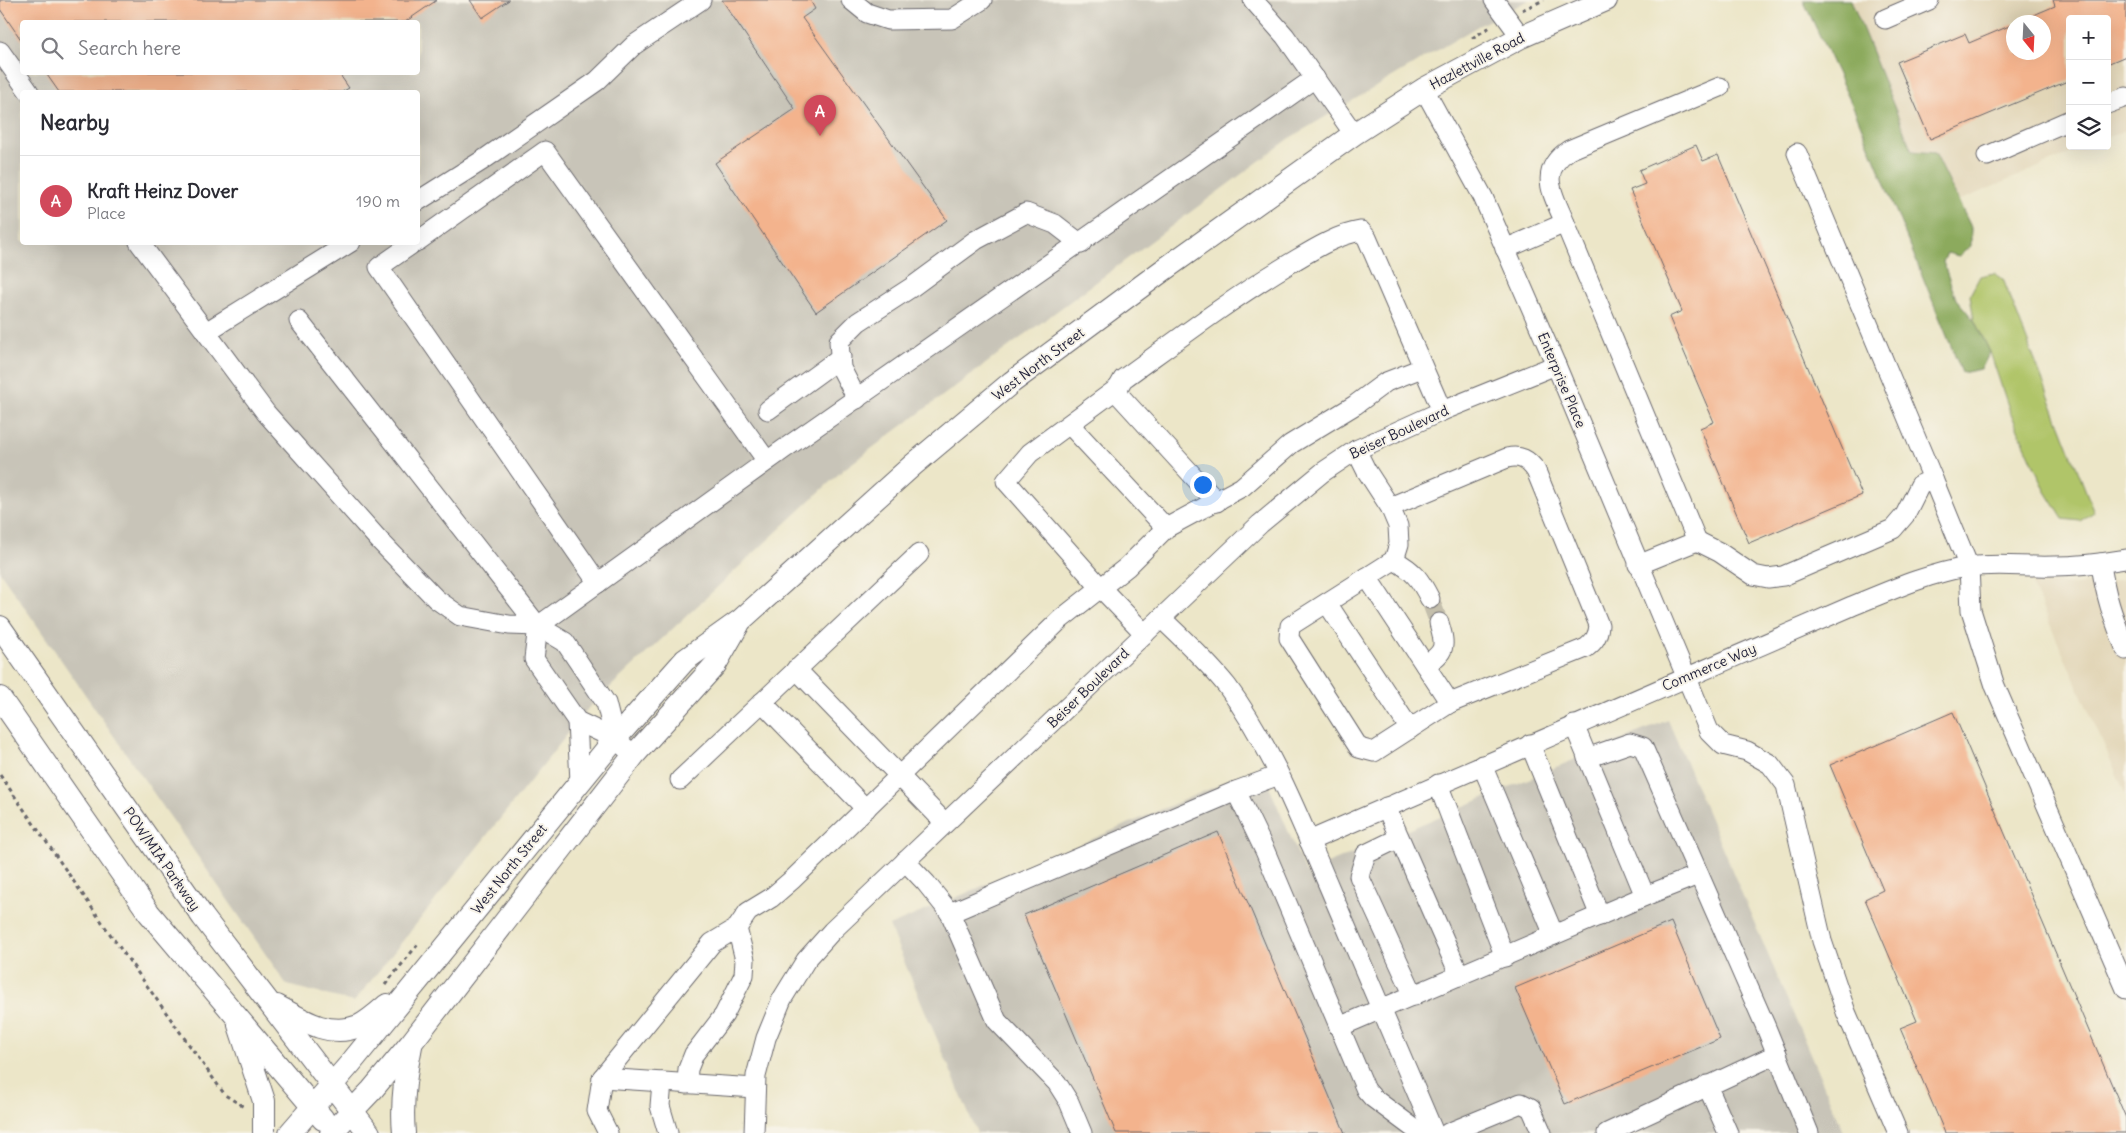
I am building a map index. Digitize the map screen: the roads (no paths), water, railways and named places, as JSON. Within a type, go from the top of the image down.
[{"type":"main road","name":"Hazlettville Road","points":[[1354,134],[1424,89],[1521,37],[1606,0]]},
{"type":"main road","name":"West North Street","points":[[290,1133],[418,981],[615,739],[685,660],[741,620],[906,472],[1012,382],[1162,271],[1354,134]]},
{"type":"main road","name":"West North Street","points":[[333,1132],[412,1042],[634,755],[715,666],[741,620]]},
{"type":"main road","name":"POW/MIA Parkway","points":[[0,628],[203,917],[369,1133]]},
{"type":"main road","points":[[0,698],[149,913],[314,1106],[333,1132]]},
{"type":"main road","points":[[267,1000],[314,1026],[342,1030],[359,1026],[418,981]]},
{"type":"main road","points":[[234,1012],[261,1090],[265,1115],[264,1133]]},
{"type":"main road","points":[[404,1133],[402,1103],[412,1042]]},
{"type":"street","points":[[420,200],[483,160],[597,81],[634,45],[701,0]]},
{"type":"street","points":[[851,0],[867,12],[888,20],[952,19],[982,0]]},
{"type":"street","points":[[1253,0],[1285,36],[1354,134]]},
{"type":"street","points":[[1494,0],[1521,37]]},
{"type":"street","points":[[1885,19],[1929,0]]},
{"type":"street","points":[[0,51],[29,90]]},
{"type":"street","points":[[141,245],[266,413],[380,540],[436,599],[460,616],[509,625],[538,626],[767,461],[1081,244],[1315,78]]},
{"type":"street","points":[[1720,87],[1569,150],[1560,156],[1549,174],[1549,184],[1697,541],[1719,552],[1753,576],[1768,578],[1784,576],[1893,529],[1905,515],[1920,485],[1933,479]]},
{"type":"street","name":"Enterprise Place","points":[[1424,89],[1483,197],[1556,365],[1709,731],[1723,745],[1758,756],[1770,764],[1786,785],[1822,941],[1846,1012],[1898,1133]]},
{"type":"street","points":[[2111,102],[2126,96]]},
{"type":"street","points":[[1987,156],[2066,122]]},
{"type":"street","points":[[420,239],[545,151],[767,461]]},
{"type":"street","points":[[1797,153],[1968,567],[1971,610],[1995,686],[2126,989]]},
{"type":"street","points":[[857,398],[841,368],[839,341],[858,322],[912,287],[976,240],[1026,213],[1055,224],[1081,244]]},
{"type":"street","points":[[1505,249],[1565,223]]},
{"type":"street","points":[[1144,634],[1006,481],[1030,453],[1118,388],[1123,379],[1255,284],[1318,246],[1351,232],[1361,231],[1367,238],[1442,411]]},
{"type":"street","points":[[206,332],[346,245]]},
{"type":"street","points":[[412,245],[380,267],[598,583]]},
{"type":"street","points":[[299,321],[538,626],[565,642],[606,703],[615,739]]},
{"type":"street","points":[[768,410],[840,357]]},
{"type":"street","name":"Beiser Boulevard","points":[[754,1133],[756,1076],[766,1038],[782,999],[806,960],[832,931],[1260,524],[1323,472],[1356,450],[1442,411],[1556,365]]},
{"type":"street","points":[[608,1133],[597,1111],[602,1078],[712,943],[737,928],[748,912],[771,898],[793,879],[1061,619],[1127,568],[1166,528],[1217,502],[1242,486],[1291,444],[1355,405],[1386,382],[1422,368]]},
{"type":"street","points":[[1118,388],[1120,396],[1217,502]]},
{"type":"street","points":[[1070,425],[1166,528]]},
{"type":"street","points":[[1356,450],[1366,470],[1390,507],[1398,526],[1400,544],[1394,560],[1290,626],[1289,638],[1359,748],[1374,752],[1450,703],[1586,648],[1598,635],[1599,625],[1536,471],[1524,458],[1516,456],[1507,458],[1390,507]]},
{"type":"street","points":[[1638,565],[1697,541]]},
{"type":"street","points":[[680,780],[919,554]]},
{"type":"street","name":"Commerce Way","points":[[1309,840],[1687,676],[1928,576],[1968,567],[2010,565],[2055,566],[2101,563],[2126,559]]},
{"type":"street","points":[[1394,560],[1411,570],[1422,582],[1430,599]]},
{"type":"street","points":[[2101,563],[2104,591],[2125,643]]},
{"type":"street","points":[[1367,577],[1450,703]]},
{"type":"street","points":[[1327,603],[1410,729]]},
{"type":"street","points":[[1161,618],[1203,658],[1249,718],[1279,775],[1309,840],[1434,1133]]},
{"type":"street","points":[[1425,665],[1438,657],[1444,648],[1439,624]]},
{"type":"street","points":[[538,626],[534,659],[577,720],[615,739],[634,755]]},
{"type":"street","points":[[796,669],[945,823]]},
{"type":"street","points":[[762,702],[866,809]]},
{"type":"street","points":[[577,720],[580,782]]},
{"type":"street","points":[[1574,725],[1645,896]]},
{"type":"street","points":[[1588,758],[1630,743],[1642,747],[1809,1133]]},
{"type":"street","points":[[1530,744],[1600,916]]},
{"type":"street","points":[[1482,765],[1554,935]]},
{"type":"street","points":[[950,913],[1236,791],[1279,775]]},
{"type":"street","points":[[1438,784],[1505,957]]},
{"type":"street","points":[[1236,791],[1265,851],[1366,1090],[1373,1098],[1416,1130],[1424,1133]]},
{"type":"street","points":[[1386,807],[1460,976]]},
{"type":"street","points":[[1399,838],[1366,854],[1359,876],[1414,996]]},
{"type":"street","points":[[905,862],[926,883],[950,913],[997,1021],[1057,1083],[1069,1102],[1082,1133]]},
{"type":"street","points":[[1340,1027],[1698,874]]},
{"type":"street","points":[[686,1084],[688,1069],[694,1054],[724,1015],[744,975],[745,960],[737,928]]},
{"type":"street","points":[[1607,1133],[1776,1054]]},
{"type":"street","points":[[602,1078],[755,1088]]},
{"type":"street","points":[[662,1082],[660,1106],[668,1133]]},
{"type":"street","points":[[1707,1085],[1728,1133]]},
{"type":"street","points":[[1448,1133],[1521,1103],[1531,1108],[1542,1133]]},
{"type":"tunnel","points":[[1430,599],[1439,623]]},
{"type":"place","name":"Kraft Heinz Dover","points":[[820,136]]}]
